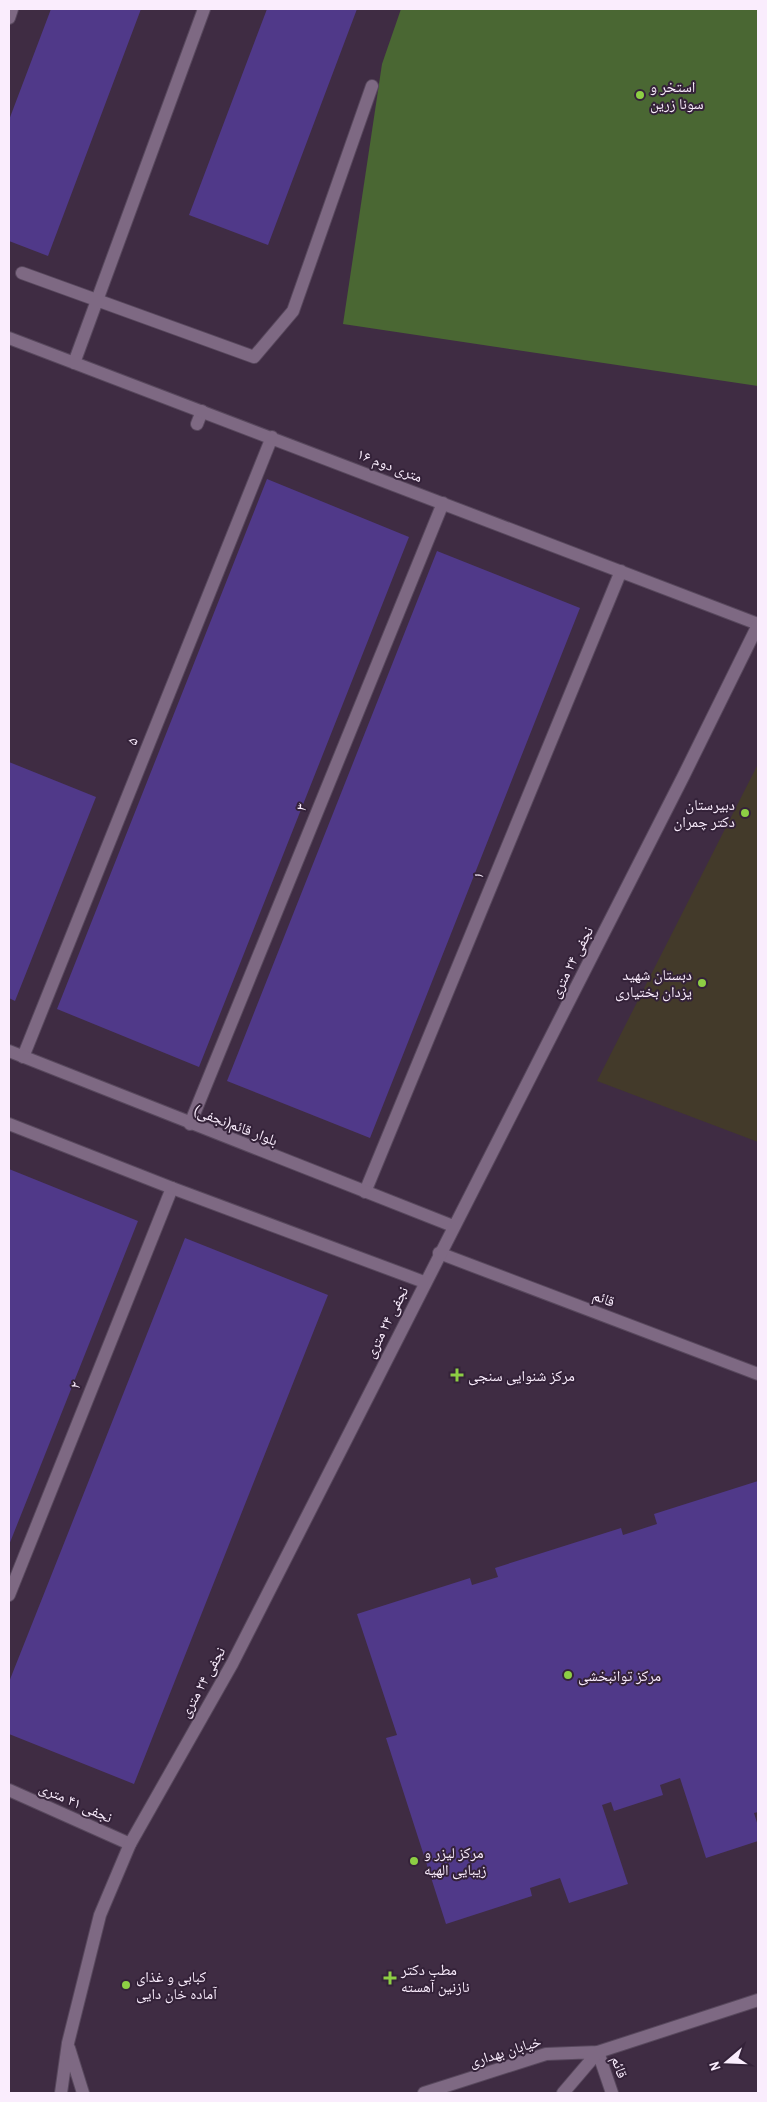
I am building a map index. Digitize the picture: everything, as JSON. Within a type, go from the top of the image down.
[{"type":"street","points":[[9,18],[12,9]]},
{"type":"street","points":[[74,363],[204,9]]},
{"type":"street","points":[[22,273],[254,356],[293,311],[372,86]]},
{"type":"street","name":"۱۶ متری دوم","points":[[9,338],[443,502],[758,625]]},
{"type":"street","points":[[197,424],[202,411]]},
{"type":"street","name":"۵","points":[[23,1057],[272,437]]},
{"type":"street","name":"۳","points":[[190,1124],[443,502]]},
{"type":"street","name":"۱","points":[[365,1192],[621,571]]},
{"type":"street","name":"نجفی ۲۴ متری","points":[[61,2093],[68,2043],[100,1915],[130,1844],[232,1664],[424,1282],[680,784],[758,625]]},
{"type":"street","name":"بلوار قائم(نجفی)","points":[[9,1052],[453,1226]]},
{"type":"street","points":[[9,1124],[172,1188],[424,1282]]},
{"type":"street","name":"۲","points":[[9,1595],[172,1188]]},
{"type":"street","name":"قائم","points":[[439,1253],[758,1374]]},
{"type":"street","name":"نجفی ۴۱ متری","points":[[9,1790],[130,1844]]},
{"type":"street","name":"خیابان بهداری","points":[[424,2093],[546,2054],[598,2052],[758,2000]]},
{"type":"street","points":[[68,2043],[83,2093]]},
{"type":"street","points":[[563,2093],[598,2052]]},
{"type":"street","name":"قائم","points":[[598,2052],[612,2093]]},
{"type":"shaded area","name":"دبستان شهید یزدان بختیاری","points":[[758,764],[758,1142],[597,1081]]},
{"type":"green space","points":[[401,9],[758,9],[758,386],[343,324],[382,64]]},
{"type":"building","points":[[51,9],[141,9],[48,256],[9,241],[9,120]]},
{"type":"building","points":[[267,9],[357,9],[268,245],[189,215]]},
{"type":"building","points":[[267,479],[409,537],[199,1067],[57,1009]]},
{"type":"building","points":[[437,551],[580,608],[370,1138],[227,1081]]},
{"type":"building","points":[[9,762],[96,797],[15,1001],[9,998]]},
{"type":"building","points":[[9,1169],[138,1221],[9,1545]]},
{"type":"building","points":[[185,1238],[328,1295],[134,1784],[9,1734],[9,1682]]},
{"type":"building","name":"مرکز توانبخشی","points":[[758,1481],[758,1812],[754,1813],[758,1826],[758,1841],[706,1858],[680,1778],[660,1785],[663,1795],[614,1811],[611,1802],[602,1805],[628,1884],[569,1903],[560,1878],[530,1888],[532,1896],[446,1924],[386,1738],[397,1735],[357,1614],[470,1578],[472,1585],[498,1577],[495,1568],[621,1528],[623,1535],[657,1524],[654,1514]]},
{"type":"place","name":"استخر و سونا زرین","points":[[640,95]]},
{"type":"place","name":"دبیرستان دکتر چمران","points":[[745,813]]},
{"type":"place","name":"دبستان شهید یزدان بختیاری","points":[[702,983]]},
{"type":"place","name":"مرکز شنوایی سنجی","points":[[457,1375]]},
{"type":"place","name":"مرکز توانبخشی","points":[[568,1675]]},
{"type":"place","name":"مرکز لیزر و زیبایی الهیه","points":[[414,1861]]},
{"type":"place","name":"مطب دکتر نازنین آهسته","points":[[390,1978]]},
{"type":"place","name":"کبابی و غذای آماده خان دایی","points":[[126,1985]]}]
